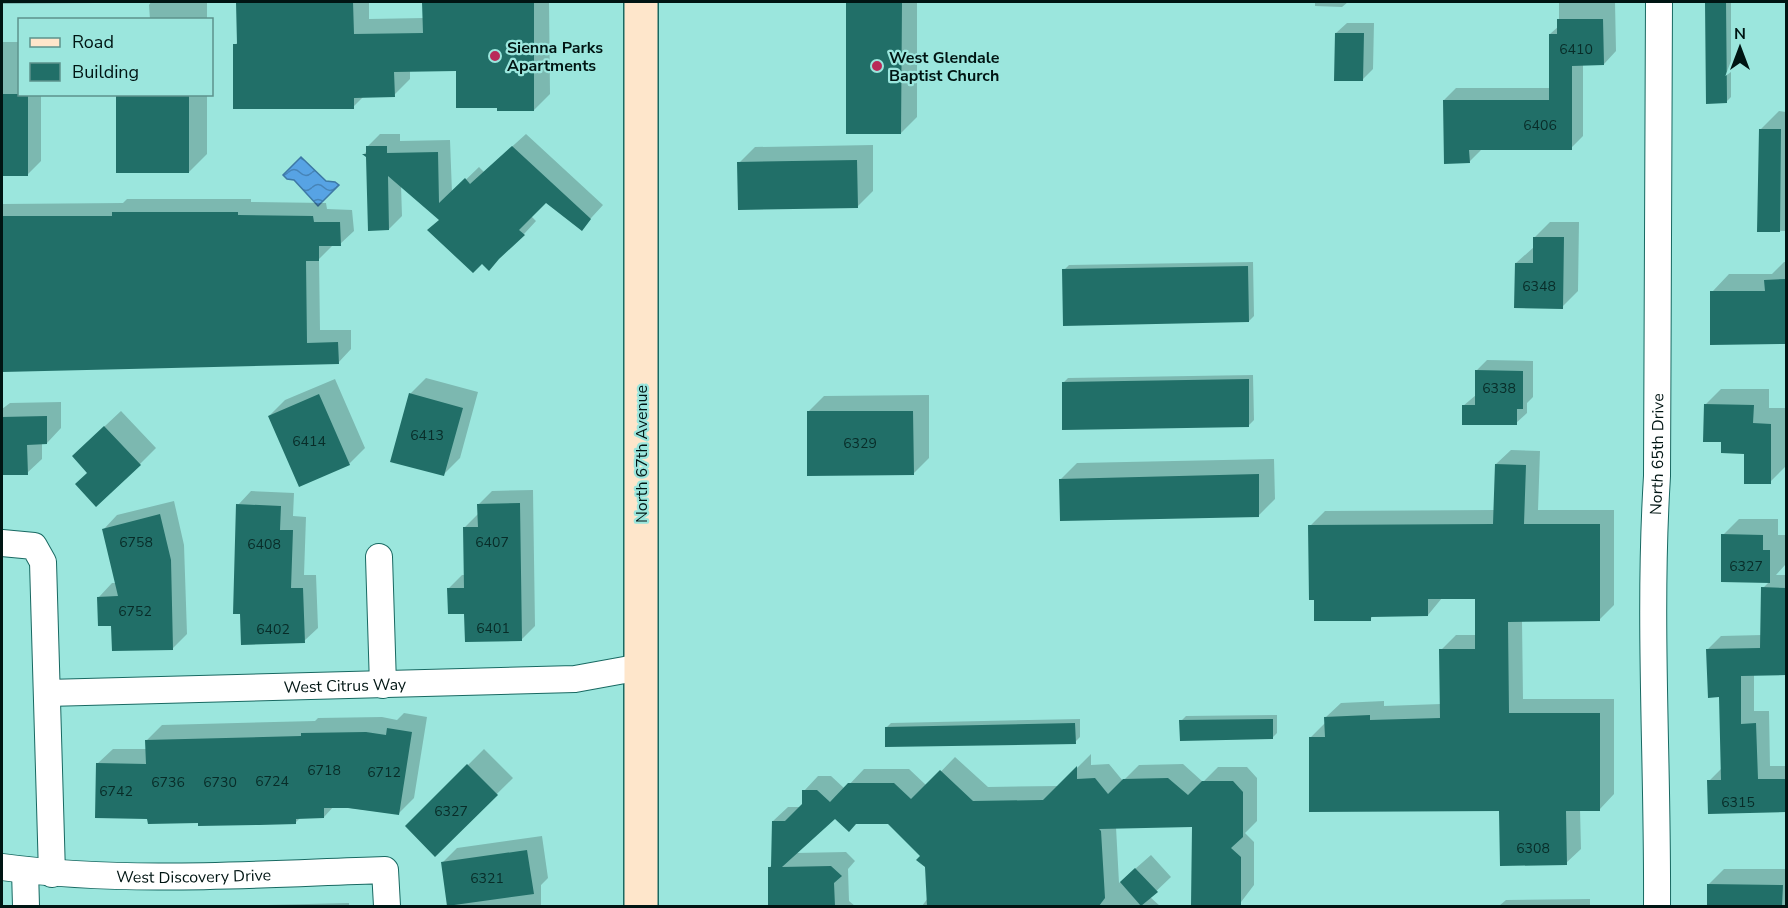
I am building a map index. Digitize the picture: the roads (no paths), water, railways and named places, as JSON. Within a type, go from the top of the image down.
[{"type":"main road","name":"North 67th Avenue","points":[[641,2],[641,906]]},
{"type":"street","name":"North 65th Drive","points":[[1657,906],[1658,812],[1653,621],[1654,526],[1658,476],[1659,2]]},
{"type":"street","points":[[2,543],[34,546],[43,562],[52,874]]},
{"type":"street","points":[[380,557],[383,685]]},
{"type":"street","name":"West Citrus Way","points":[[47,693],[575,679],[641,667]]},
{"type":"street","points":[[13,869],[26,906]]},
{"type":"street","name":"West Discovery Drive","points":[[13,869],[52,874],[199,877],[386,870],[387,906]]},
{"type":"water","points":[[301,157],[326,181],[339,185],[318,206],[294,180],[287,179],[283,175]]},
{"type":"place","name":"Sienna Parks Apartments","points":[[495,56]]},
{"type":"place","name":"West Glendale Baptist Church","points":[[877,66]]}]
